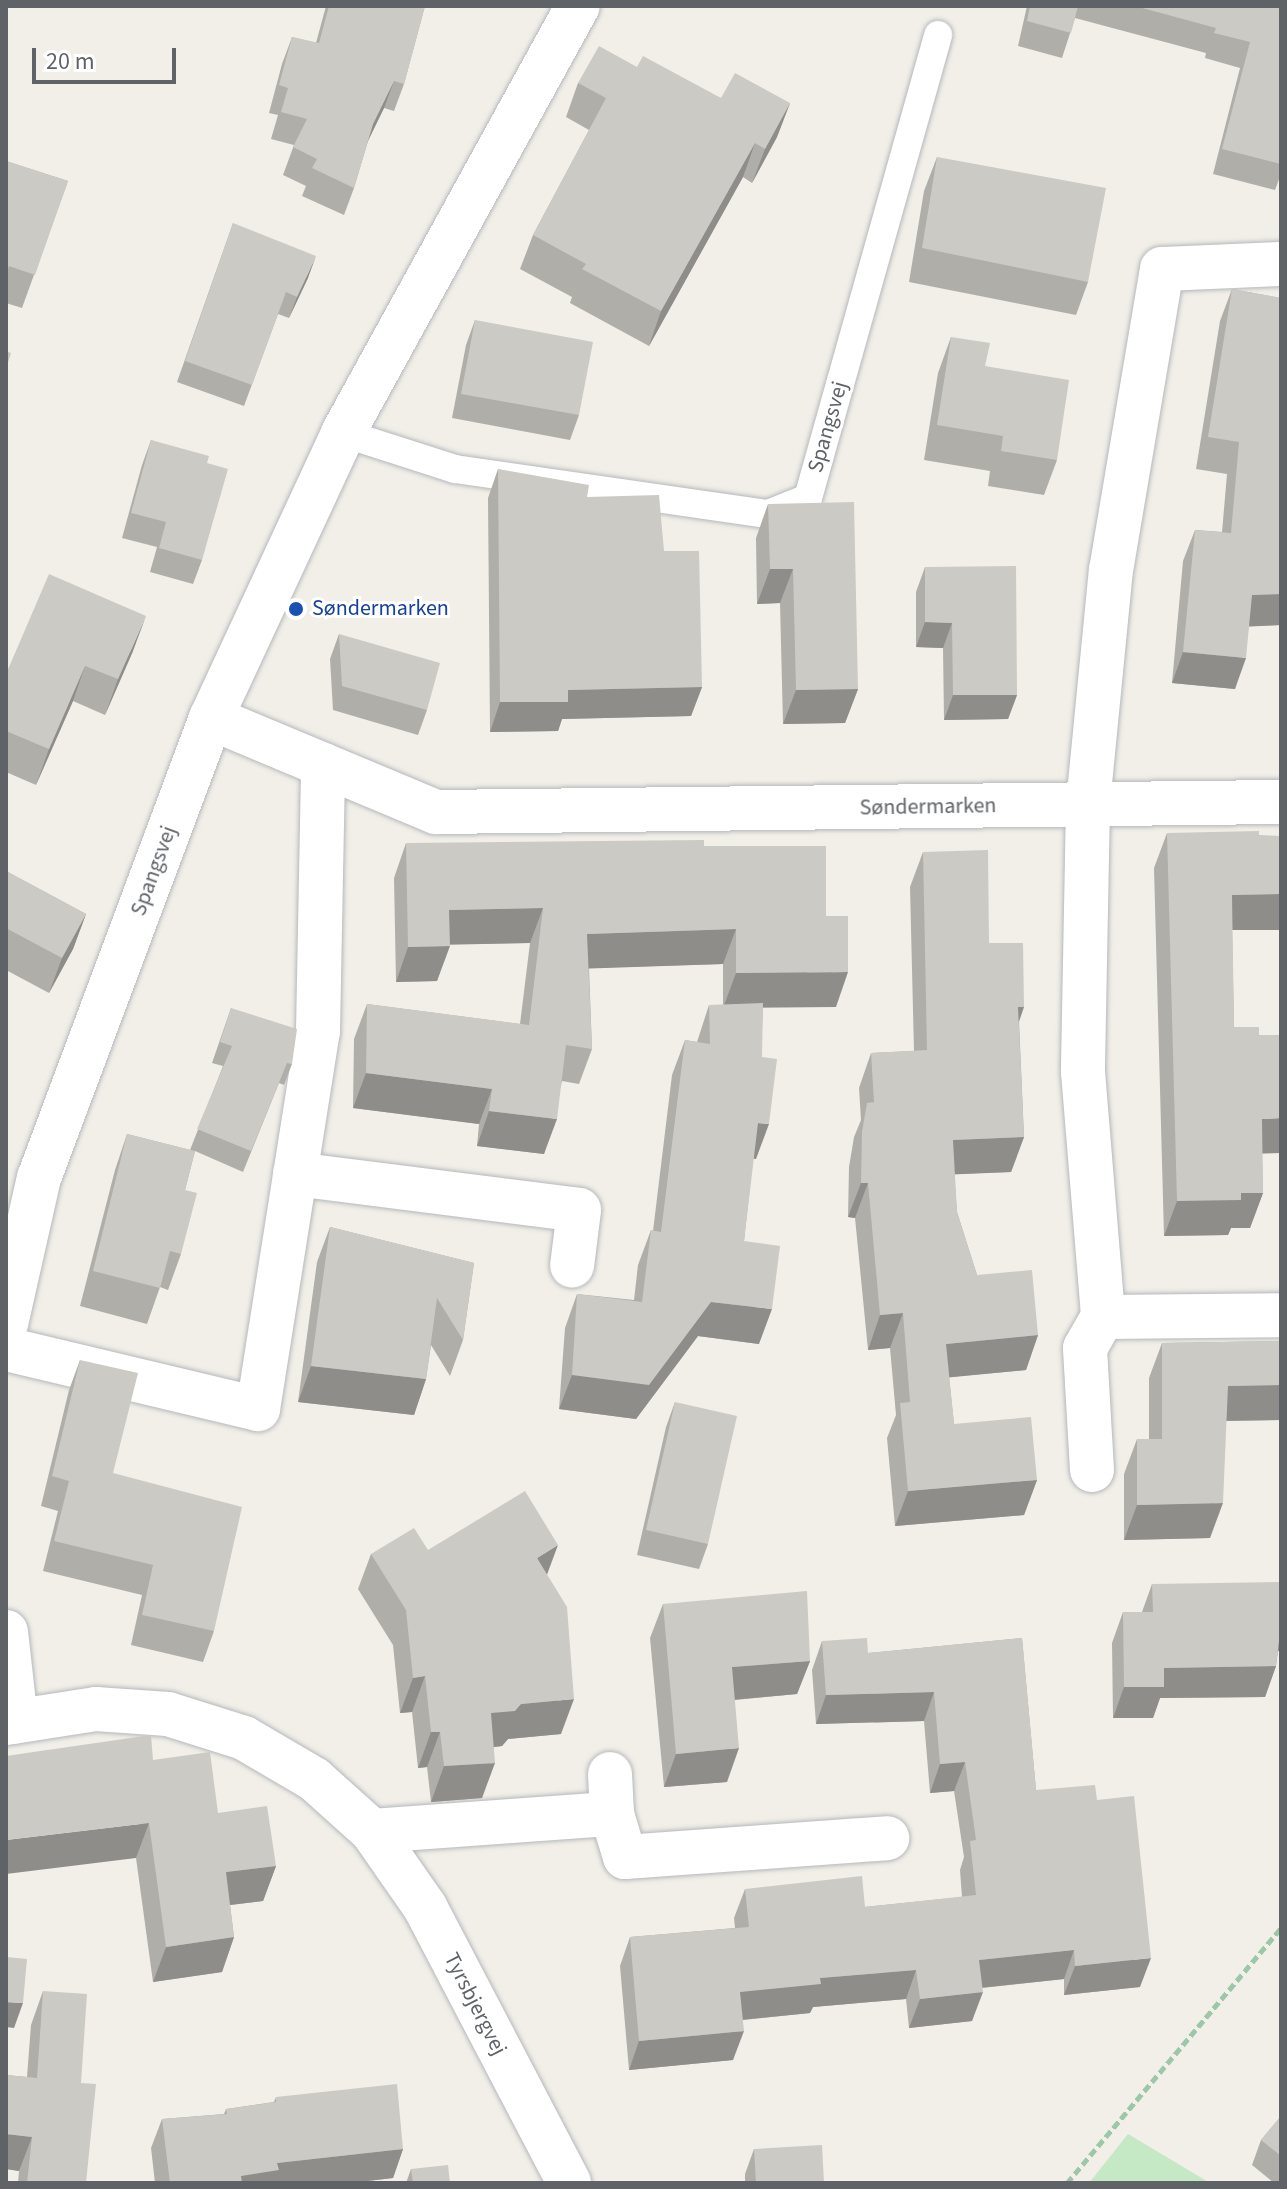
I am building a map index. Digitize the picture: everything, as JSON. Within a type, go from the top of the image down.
[{"type":"street","name":"Spangsvej","points":[[6,1324],[39,1178],[211,718],[343,433],[578,6]]},
{"type":"street","points":[[1092,1470],[1085,1348],[1103,1317],[1083,1072],[1088,805],[1111,569],[1162,269],[1281,264]]},
{"type":"street","name":"Søndermarken","points":[[211,718],[436,812],[1281,802]]},
{"type":"street","points":[[6,1349],[258,1409],[318,1032],[323,765]]},
{"type":"street","points":[[295,1174],[579,1210],[572,1266]]},
{"type":"street","points":[[1103,1317],[1281,1315]]},
{"type":"street","points":[[6,1632],[11,1722]]},
{"type":"street","name":"Tyrsbjergvej","points":[[11,1722],[96,1709],[168,1714],[244,1738],[314,1779],[372,1831],[425,1907],[569,2183]]},
{"type":"street","points":[[372,1831],[611,1794],[625,1857],[887,1838]]},
{"type":"lane","name":"Spangsvej","points":[[343,433],[455,469],[768,514],[808,498],[938,35]]},
{"type":"path","points":[[1067,2183],[1281,1928]]},
{"type":"green space","points":[[1128,2134],[1210,2183],[1089,2183]]},
{"type":"building","points":[[329,6],[425,6],[404,84],[394,81],[373,124],[354,188],[312,168],[317,159],[293,147],[307,119],[281,112],[288,88],[279,85],[292,37],[319,43]]},
{"type":"building","points":[[1030,6],[1078,6],[1071,33],[1027,21]]},
{"type":"building","points":[[1135,6],[1281,6],[1281,164],[1222,149],[1250,42],[1214,33],[1216,28]]},
{"type":"building","points":[[599,46],[637,67],[643,56],[721,98],[735,73],[790,103],[765,149],[755,143],[661,311],[582,269],[586,264],[533,235],[606,98],[578,83]]},
{"type":"building","points":[[937,157],[1106,188],[1088,282],[922,248]]},
{"type":"building","points":[[6,161],[68,181],[35,275],[9,266],[6,277]]},
{"type":"building","points":[[233,223],[316,256],[297,297],[286,292],[252,385],[185,361]]},
{"type":"building","points":[[1232,289],[1281,298],[1281,594],[1252,595],[1246,658],[1183,652],[1195,530],[1231,533],[1239,442],[1208,437]]},
{"type":"building","points":[[475,320],[593,342],[579,415],[461,394]]},
{"type":"building","points":[[951,337],[990,343],[985,366],[1069,380],[1057,460],[1001,451],[1003,436],[937,425]]},
{"type":"building","points":[[6,351],[11,353],[6,369]]},
{"type":"building","points":[[151,440],[209,456],[207,463],[228,469],[202,560],[159,548],[166,522],[131,513]]},
{"type":"building","points":[[498,469],[589,485],[587,497],[659,495],[664,551],[699,551],[702,687],[568,690],[568,702],[500,702]]},
{"type":"building","points":[[854,502],[858,689],[796,690],[793,569],[770,569],[768,504]]},
{"type":"building","points":[[1016,566],[1017,695],[953,695],[952,623],[925,622],[925,567]]},
{"type":"building","points":[[49,574],[146,616],[118,679],[85,666],[49,749],[6,731],[6,674]]},
{"type":"building","points":[[339,634],[440,663],[427,710],[342,686]]},
{"type":"building","points":[[1259,831],[1259,836],[1281,836],[1281,894],[1232,895],[1234,1027],[1259,1027],[1259,1035],[1281,1035],[1281,1118],[1262,1119],[1263,1193],[1241,1193],[1241,1200],[1177,1201],[1167,833]]},
{"type":"building","points":[[704,840],[704,846],[826,846],[826,916],[848,916],[848,972],[736,973],[736,929],[587,934],[592,1049],[566,1045],[557,1119],[489,1111],[492,1089],[366,1073],[367,1004],[529,1025],[543,908],[449,910],[450,946],[408,947],[406,843]]},
{"type":"building","points":[[988,850],[989,943],[1023,943],[1024,1007],[1018,1007],[1024,1137],[953,1140],[957,1212],[977,1275],[1032,1270],[1038,1335],[946,1344],[954,1424],[1031,1417],[1037,1480],[908,1491],[900,1403],[910,1402],[903,1313],[880,1315],[868,1183],[861,1183],[862,1132],[867,1103],[874,1102],[871,1053],[927,1050],[923,852]]},
{"type":"building","points":[[6,871],[86,914],[62,958],[6,928]]},
{"type":"building","points":[[763,1003],[762,1057],[777,1059],[769,1124],[758,1123],[744,1241],[780,1246],[772,1309],[711,1302],[649,1385],[572,1375],[577,1294],[642,1302],[651,1230],[661,1232],[685,1040],[710,1044],[709,1005]]},
{"type":"building","points":[[231,1008],[297,1029],[292,1064],[287,1063],[251,1151],[197,1129],[232,1046],[220,1042]]},
{"type":"building","points":[[127,1134],[195,1151],[185,1190],[197,1193],[181,1254],[170,1251],[160,1288],[93,1271]]},
{"type":"building","points":[[330,1227],[474,1263],[463,1340],[437,1298],[426,1379],[311,1366]]},
{"type":"building","points":[[1281,1341],[1281,1385],[1228,1386],[1223,1503],[1137,1505],[1137,1439],[1162,1439],[1162,1343]]},
{"type":"building","points":[[80,1360],[138,1373],[113,1473],[242,1507],[214,1631],[142,1615],[153,1565],[54,1541],[69,1481],[52,1476]]},
{"type":"building","points":[[675,1402],[737,1416],[708,1544],[646,1530]]},
{"type":"building","points":[[525,1491],[558,1545],[537,1558],[567,1607],[574,1699],[521,1704],[515,1711],[491,1713],[495,1763],[444,1766],[440,1732],[431,1732],[425,1676],[413,1678],[406,1610],[371,1554],[414,1528],[428,1550]]},
{"type":"building","points":[[1281,1582],[1281,1624],[1276,1666],[1164,1668],[1164,1687],[1124,1687],[1123,1612],[1153,1612],[1152,1584]]},
{"type":"building","points":[[807,1591],[810,1661],[732,1667],[739,1748],[676,1754],[663,1604]]},
{"type":"building","points":[[867,1638],[868,1653],[1022,1638],[1036,1790],[1095,1785],[1097,1800],[1134,1796],[1151,1958],[1075,1966],[1074,1950],[979,1960],[983,1992],[920,1999],[916,1970],[820,1978],[821,1984],[740,1992],[744,2031],[639,2041],[630,1937],[749,1927],[745,1889],[862,1876],[865,1907],[976,1895],[970,1841],[976,1840],[965,1762],[940,1764],[934,1692],[826,1695],[822,1641]]},
{"type":"building","points":[[151,1735],[153,1760],[210,1752],[218,1813],[267,1806],[276,1866],[226,1872],[234,1937],[166,1947],[149,1823],[6,1840],[6,1756]]},
{"type":"building","points":[[6,1957],[27,1959],[23,2003],[6,2002]]},
{"type":"building","points":[[43,1991],[87,1994],[81,2083],[96,2084],[86,2183],[27,2183],[32,2137],[6,2134],[6,2075],[37,2078]]},
{"type":"building","points":[[397,2084],[403,2149],[277,2163],[279,2170],[241,2176],[242,2183],[170,2183],[162,2119],[227,2114],[226,2109],[276,2102],[276,2097]]},
{"type":"building","points":[[1281,2116],[1281,2156],[1261,2140]]},
{"type":"building","points":[[822,2145],[824,2183],[756,2183],[754,2149]]},
{"type":"building","points":[[448,2165],[450,2183],[413,2183],[411,2169]]},
{"type":"place","name":"Søndermarken","points":[[296,609]]}]
